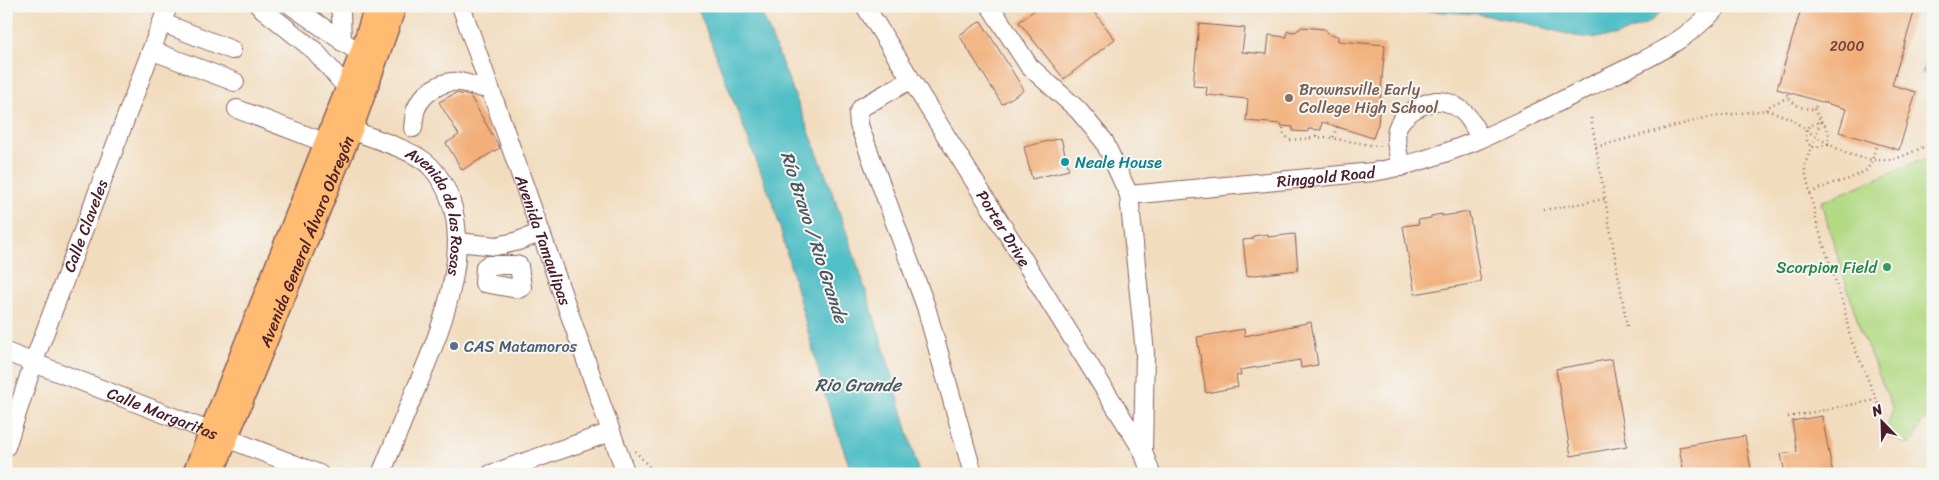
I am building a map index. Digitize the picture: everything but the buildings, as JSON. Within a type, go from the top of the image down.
[{"type":"main road","name":"Avenida General Álvaro Obregón","points":[[298,236],[326,143],[347,88],[352,48],[374,13],[374,6]]},
{"type":"main road","name":"Avenida General Álvaro Obregón","points":[[194,474],[218,434],[298,236],[351,130],[395,6]]},
{"type":"main road","name":"Avenida General Álvaro Obregón","points":[[212,474],[218,434]]},
{"type":"street","points":[[259,6],[315,51],[347,88]]},
{"type":"street","points":[[292,6],[352,48]]},
{"type":"street","points":[[338,6],[352,48]]},
{"type":"street","name":"Avenida Tamaulipas","points":[[461,6],[626,474]]},
{"type":"street","name":"Porter Drive","points":[[865,6],[1143,451]]},
{"type":"street","points":[[990,6],[1029,66],[1078,110],[1104,141],[1129,195],[1145,353],[1143,451],[1151,474]]},
{"type":"street","name":"Ringgold Road","points":[[1129,195],[1373,172],[1401,167],[1440,156],[1564,100],[1664,50],[1708,17],[1718,6]]},
{"type":"street","points":[[166,14],[232,50]]},
{"type":"street","name":"Calle Claveles","points":[[6,447],[34,361],[166,14]]},
{"type":"street","points":[[153,51],[235,82]]},
{"type":"street","points":[[910,80],[862,107],[858,114],[859,125],[926,307],[973,474]]},
{"type":"street","points":[[413,128],[415,110],[422,98],[433,88],[448,82],[460,82],[490,90]]},
{"type":"street","points":[[1401,167],[1397,144],[1397,129],[1405,116],[1436,101],[1450,103],[1462,110],[1470,119],[1480,138]]},
{"type":"street","points":[[236,110],[326,143]]},
{"type":"street","name":"Avenida de las Rosas","points":[[351,130],[421,158],[430,166],[442,182],[448,197],[457,242],[455,274],[444,316],[429,359],[381,474]]},
{"type":"street","points":[[457,242],[496,246],[515,242],[540,233]]},
{"type":"street","points":[[496,246],[497,265]]},
{"type":"street","name":"Calle Margaritas","points":[[6,352],[34,361],[319,474]]},
{"type":"street","points":[[492,474],[611,432]]},
{"type":"path","points":[[1766,110],[1788,95],[1796,105],[1814,109],[1821,122],[1828,128],[1830,134],[1828,144]]},
{"type":"path","points":[[1814,109],[1818,103]]},
{"type":"path","points":[[1596,147],[1709,117],[1766,110],[1790,118],[1816,137],[1847,154],[1872,160],[1891,160],[1933,143]]},
{"type":"path","points":[[1591,118],[1626,326]]},
{"type":"path","points":[[1807,129],[1821,122]]},
{"type":"path","points":[[1821,122],[1805,164],[1810,193],[1818,227],[1844,307],[1850,337],[1886,422]]},
{"type":"path","points":[[1333,137],[1338,125]]},
{"type":"path","points":[[1283,128],[1284,135],[1290,140],[1316,136],[1333,137],[1386,148]]},
{"type":"path","points":[[1807,129],[1806,140],[1812,147],[1820,148],[1828,144]]},
{"type":"path","points":[[1316,136],[1317,131]]},
{"type":"path","points":[[1810,193],[1857,176],[1867,170],[1876,146]]},
{"type":"path","points":[[1544,210],[1605,199]]},
{"type":"path","points":[[1788,417],[1876,400]]},
{"type":"green space","name":"Scorpion Field","points":[[1933,155],[1933,416],[1922,421],[1911,445],[1884,435],[1893,409],[1861,332],[1821,202]]},
{"type":"water","name":"Rio Grande","points":[[697,6],[759,6],[848,236],[883,346],[919,474],[852,474],[825,395],[775,209]]},
{"type":"water","points":[[1351,6],[1667,6],[1650,22],[1614,37],[1583,38],[1517,21],[1477,14]]},
{"type":"water","points":[[1933,36],[1933,76],[1922,73]]},
{"type":"place","name":"Brownsville Early College High School","points":[[1289,98]]},
{"type":"place","name":"Neale House","points":[[1065,162]]},
{"type":"place","name":"Scorpion Field","points":[[1887,267]]},
{"type":"place","name":"CAS Matamoros","points":[[454,346]]},
{"type":"water label","name":"Río Bravo / Rio Grande","points":[[814,237]]}]
